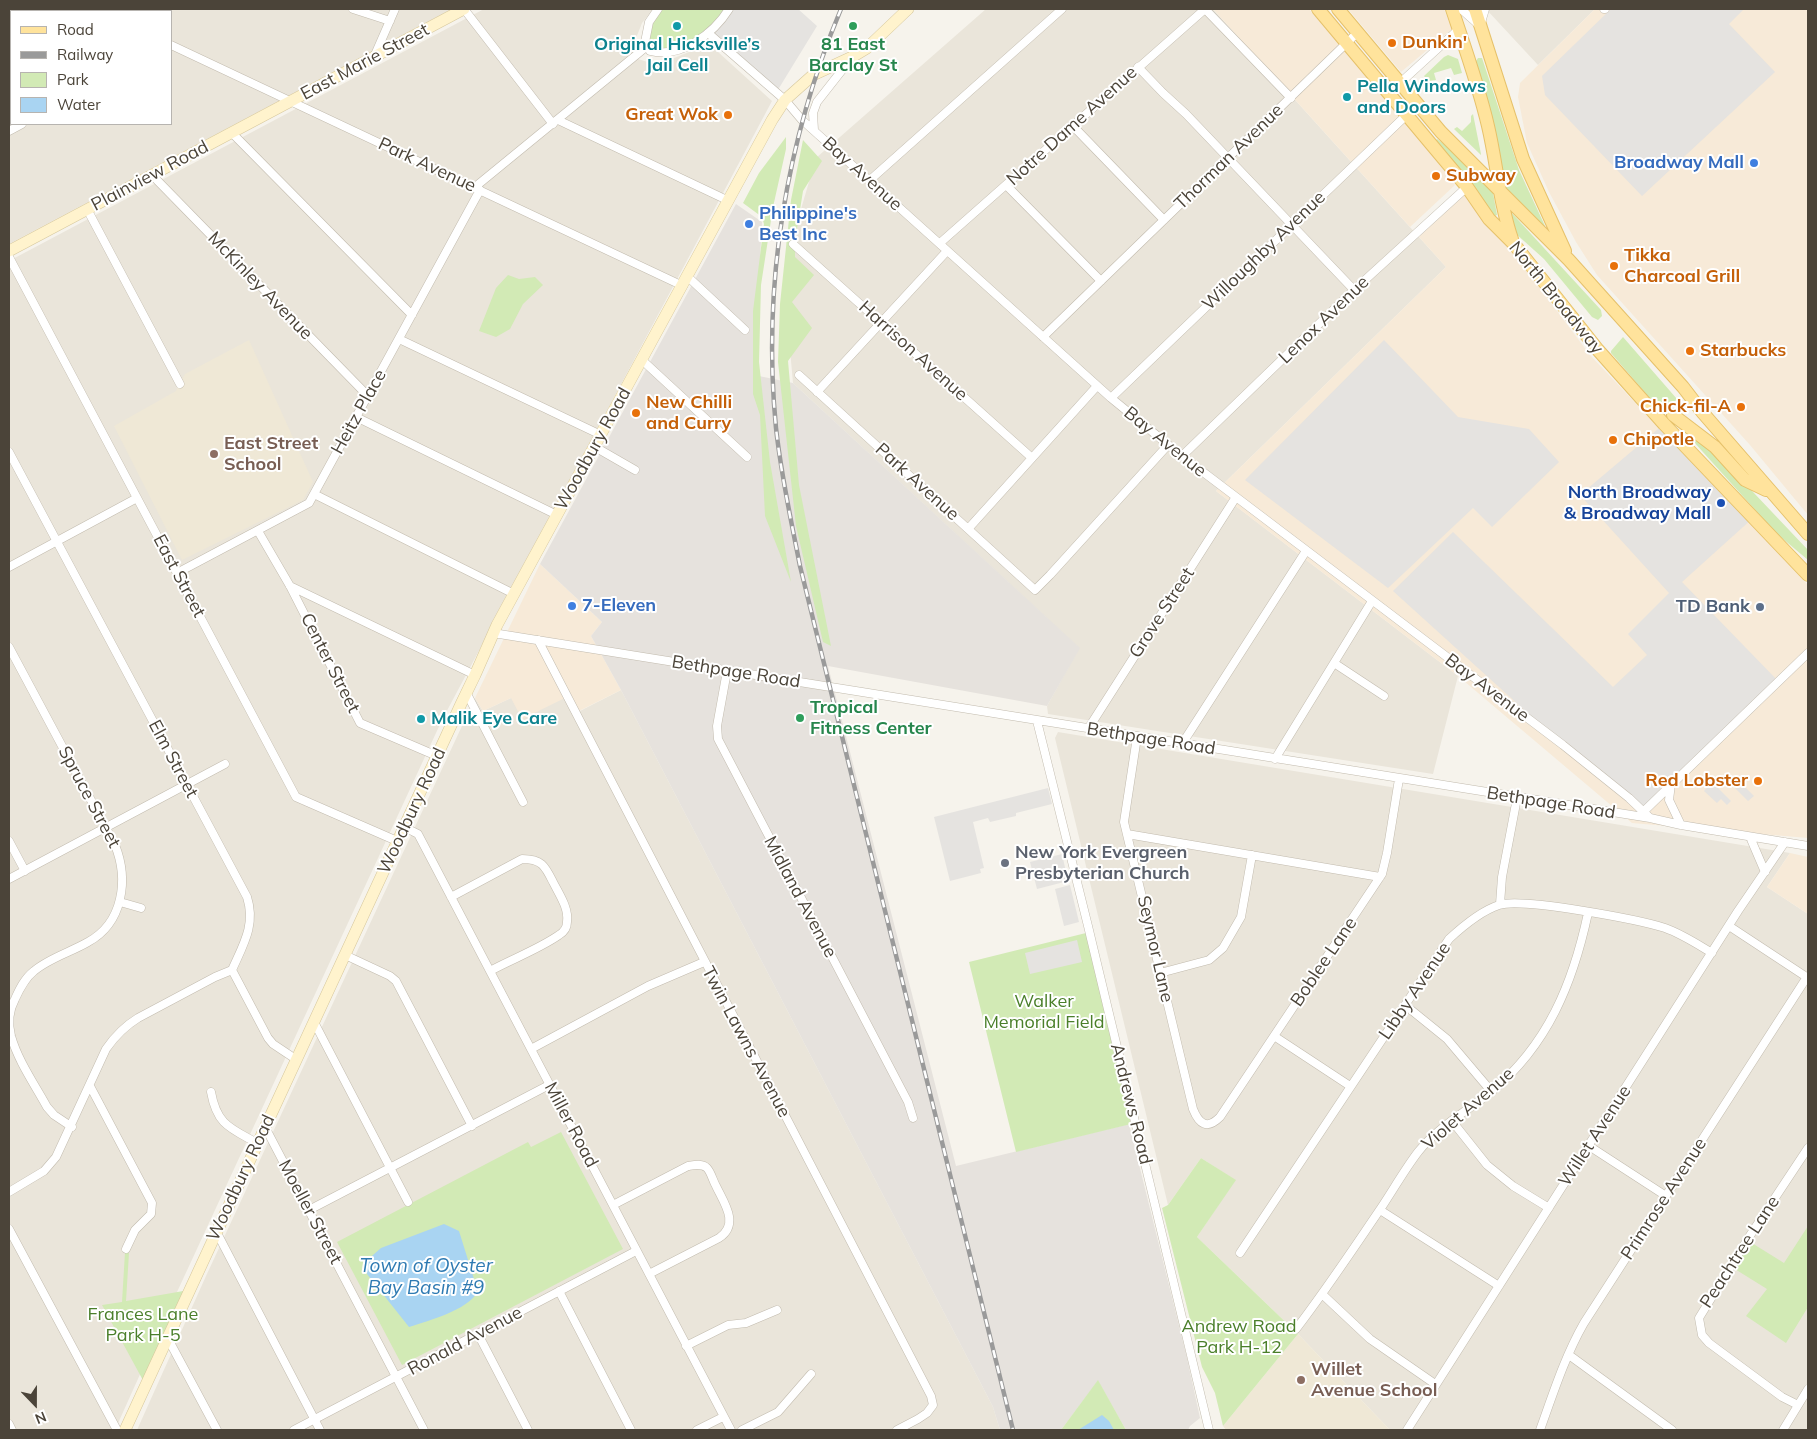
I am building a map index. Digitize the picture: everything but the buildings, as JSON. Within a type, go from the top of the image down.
[{"type":"main road","name":"East Marie Street","points":[[292,101],[464,9]]},
{"type":"main road","name":"Woodbury Road","points":[[125,1430],[493,633],[729,201],[785,100],[813,75],[852,57],[866,48],[908,9]]},
{"type":"main road","name":"North Broadway","points":[[1318,9],[1407,114],[1467,187],[1489,219],[1514,244],[1604,356],[1664,424],[1808,575]]},
{"type":"main road","name":"North Broadway","points":[[1338,9],[1465,158],[1499,189],[1569,260],[1683,387],[1703,413],[1808,534]]},
{"type":"main road","points":[[1452,9],[1489,128],[1505,221],[1514,244]]},
{"type":"main road","points":[[1475,9],[1523,159],[1569,260]]},
{"type":"main road","name":"Plainview Road","points":[[9,251],[292,101]]},
{"type":"main road","points":[[1672,415],[1715,447],[1745,480],[1772,493]]},
{"type":"main road","points":[[1770,536],[1808,564]]},
{"type":"street","points":[[353,9],[390,21]]},
{"type":"street","points":[[374,58],[395,9]]},
{"type":"street","points":[[464,9],[556,122],[729,201]]},
{"type":"street","points":[[658,9],[647,28],[645,42],[646,48],[655,52],[674,51],[697,40],[708,32],[730,9]]},
{"type":"street","points":[[870,180],[1062,9]]},
{"type":"street","points":[[1205,9],[1291,98]]},
{"type":"street","name":"Notre Dame Avenue","points":[[940,244],[1205,9]]},
{"type":"street","points":[[1461,9],[1480,26],[1485,9]]},
{"type":"street","points":[[1400,83],[1459,29]]},
{"type":"street","name":"Bay Avenue","points":[[708,32],[785,100],[814,130],[1097,386],[1168,445],[1563,745],[1629,798],[1640,814],[1681,825]]},
{"type":"street","name":"Thorman Avenue","points":[[1043,337],[1357,33]]},
{"type":"street","name":"Park Avenue","points":[[172,45],[478,189],[685,281],[745,330]]},
{"type":"street","name":"Heitz Place","points":[[177,573],[308,503],[399,340],[478,189],[646,48]]},
{"type":"street","points":[[814,130],[813,113],[817,102],[852,57]]},
{"type":"street","points":[[1138,67],[1354,290]]},
{"type":"street","name":"Willoughby Avenue","points":[[1111,398],[1418,104]]},
{"type":"street","points":[[9,131],[20,125]]},
{"type":"street","points":[[1072,125],[1164,220]]},
{"type":"street","points":[[232,133],[412,315]]},
{"type":"street","name":"McKinley Avenue","points":[[152,176],[368,396]]},
{"type":"street","points":[[1006,184],[1101,282]]},
{"type":"street","name":"Lenox Avenue","points":[[1182,456],[1354,290],[1467,187]]},
{"type":"street","points":[[87,209],[180,384]]},
{"type":"street","name":"Harrison Avenue","points":[[793,244],[1032,458]]},
{"type":"street","points":[[817,392],[948,251]]},
{"type":"street","name":"East Street","points":[[9,257],[296,797],[398,841]]},
{"type":"street","points":[[399,340],[601,435]]},
{"type":"street","points":[[642,360],[746,458]]},
{"type":"street","name":"Park Avenue","points":[[798,375],[1034,590],[1050,576],[1168,445]]},
{"type":"street","points":[[968,529],[1097,386]]},
{"type":"street","points":[[356,417],[557,516]]},
{"type":"street","points":[[595,447],[635,470]]},
{"type":"street","name":"Elm Street","points":[[9,452],[247,897],[251,918],[249,932],[232,970]]},
{"type":"street","points":[[314,494],[514,594]]},
{"type":"street","name":"Grove Street","points":[[1088,729],[1236,497]]},
{"type":"street","points":[[9,567],[137,498]]},
{"type":"street","name":"Center Street","points":[[258,531],[290,586],[360,723],[437,756]]},
{"type":"street","points":[[1182,744],[1306,551]]},
{"type":"street","points":[[290,586],[475,675]]},
{"type":"street","points":[[1275,759],[1372,601]]},
{"type":"street","name":"Bethpage Road","points":[[493,633],[1517,798],[1640,814]]},
{"type":"street","name":"Twin Lawns Avenue","points":[[538,640],[931,1396],[933,1405],[927,1413],[897,1430]]},
{"type":"street","name":"Spruce Street","points":[[9,647],[116,846],[122,866],[123,882],[120,902],[112,921],[90,941],[34,971],[21,986],[11,1002],[9,1019],[11,1035],[18,1054],[47,1107],[54,1115],[72,1127]]},
{"type":"street","points":[[1640,814],[1808,653]]},
{"type":"street","points":[[1334,663],[1384,696]]},
{"type":"street","name":"Midland Avenue","points":[[726,671],[717,726],[718,739],[908,1102],[913,1118]]},
{"type":"street","points":[[466,692],[524,802]]},
{"type":"street","name":"Andrews Road","points":[[1037,721],[1209,1430]]},
{"type":"street","name":"Seymor Lane","points":[[1137,737],[1124,822],[1193,1109],[1200,1121],[1207,1125]]},
{"type":"street","points":[[9,879],[225,764]]},
{"type":"street","name":"Boblee Lane","points":[[1207,1125],[1214,1123],[1220,1118],[1380,877],[1387,853],[1399,779]]},
{"type":"street","points":[[1671,784],[1669,800],[1681,825],[1808,846]]},
{"type":"street","points":[[1500,904],[1502,877],[1517,798]]},
{"type":"street","name":"Miller Road","points":[[404,827],[418,834],[731,1430]]},
{"type":"street","points":[[1127,834],[1380,877]]},
{"type":"street","points":[[1750,837],[1765,872]]},
{"type":"street","points":[[9,841],[24,871]]},
{"type":"street","name":"Willet Avenue","points":[[1407,1430],[1729,926],[1785,842]]},
{"type":"street","points":[[1160,973],[1209,960],[1223,948],[1241,917],[1252,855]]},
{"type":"street","points":[[451,897],[522,859],[533,859],[540,862],[552,881],[567,911],[567,924],[564,931],[490,971]]},
{"type":"street","points":[[120,902],[141,908]]},
{"type":"street","name":"Libby Avenue","points":[[1240,1253],[1449,939],[1475,918],[1500,904],[1528,904],[1645,922],[1685,937],[1712,953]]},
{"type":"street","name":"Violet Avenue","points":[[1296,1329],[1419,1152],[1439,1130],[1492,1091],[1528,1054],[1552,1020],[1574,968],[1588,913]]},
{"type":"street","points":[[1729,926],[1807,977]]},
{"type":"street","points":[[345,955],[390,976],[396,981],[472,1126]]},
{"type":"street","points":[[531,1049],[648,986],[704,962]]},
{"type":"street","points":[[9,1192],[44,1171],[56,1158],[106,1050],[115,1037],[127,1025],[206,981],[232,970],[268,1038],[273,1044],[297,1060]]},
{"type":"street","name":"Primrose Avenue","points":[[1540,1430],[1558,1378],[1584,1323],[1807,977]]},
{"type":"street","points":[[1405,1005],[1447,1039],[1492,1091]]},
{"type":"street","points":[[314,1022],[408,1202]]},
{"type":"street","points":[[1274,1036],[1350,1086]]},
{"type":"street","points":[[309,1210],[549,1085]]},
{"type":"street","points":[[90,1086],[152,1203],[151,1214],[135,1230],[126,1249]]},
{"type":"street","points":[[211,1092],[221,1121],[257,1143]]},
{"type":"street","points":[[1452,1121],[1487,1165],[1513,1186],[1549,1208]]},
{"type":"street","name":"Moeller Street","points":[[265,1127],[424,1430]]},
{"type":"street","points":[[1589,1146],[1666,1196]]},
{"type":"street","name":"Peachtree Lane","points":[[1798,1406],[1782,1397],[1709,1343],[1702,1335],[1699,1318],[1738,1254],[1808,1148]]},
{"type":"street","points":[[1801,1158],[1808,1165]]},
{"type":"street","points":[[612,1205],[688,1166],[698,1164],[706,1168],[729,1213],[730,1223],[727,1231],[719,1238],[648,1274]]},
{"type":"street","points":[[1380,1210],[1499,1286]]},
{"type":"street","points":[[9,1230],[118,1430]]},
{"type":"street","points":[[216,1231],[320,1430]]},
{"type":"street","name":"Ronald Avenue","points":[[294,1430],[636,1251]]},
{"type":"street","points":[[558,1291],[631,1430]]},
{"type":"street","points":[[1322,1294],[1370,1339],[1435,1384]]},
{"type":"street","points":[[686,1346],[728,1325],[746,1323],[777,1310]]},
{"type":"street","points":[[478,1334],[528,1430]]},
{"type":"street","points":[[167,1337],[217,1430]]},
{"type":"street","points":[[1569,1355],[1672,1430]]},
{"type":"street","points":[[742,1430],[778,1412],[811,1374]]},
{"type":"street","points":[[1783,1430],[1808,1389]]},
{"type":"street","points":[[698,1430],[723,1417]]},
{"type":"street","points":[[9,1424],[12,1430]]},
{"type":"shaded area","points":[[9,9],[452,9],[9,244]]},
{"type":"shaded area","points":[[484,9],[653,9],[642,23],[634,43],[638,59],[654,64],[667,61],[707,42],[772,101],[442,720],[115,1430],[9,1430],[9,261]]},
{"type":"shaded area","points":[[729,9],[798,9],[817,26],[776,93],[708,33]]},
{"type":"shaded area","points":[[986,9],[1213,9],[1446,267],[1216,491],[1458,676],[1433,774],[1048,714],[1047,706],[1079,648],[793,383],[786,305],[789,250],[816,158]]},
{"type":"shaded area","points":[[1213,9],[1309,9],[1410,127],[1455,185],[1410,227]]},
{"type":"shaded area","points":[[1348,9],[1444,9],[1452,29],[1401,72]]},
{"type":"shaded area","points":[[1486,9],[1595,9],[1538,65]]},
{"type":"shaded area","name":"Broadway Mall","points":[[1595,9],[1808,9],[1808,515],[1750,445],[1597,275],[1576,242],[1549,192],[1527,143],[1518,97],[1520,83]]},
{"type":"shaded area","points":[[1611,9],[1744,9],[1729,24],[1775,72],[1642,196],[1545,95],[1542,76]]},
{"type":"shaded area","points":[[1467,191],[1590,355],[1808,585],[1808,838],[1632,823],[1458,676],[1216,491],[1446,267],[1419,237]]},
{"type":"shaded area","points":[[736,204],[762,222],[754,375],[793,383],[1080,648],[1047,706],[828,666],[956,1166],[1129,1124],[1200,1418],[1188,1430],[1126,1430],[1098,1381],[1061,1430],[1000,1430],[993,1407],[621,690],[591,636],[602,622],[540,564]]},
{"type":"shaded area","name":"East Street School","points":[[249,340],[313,482],[303,500],[182,560],[114,426],[176,391],[185,374]]},
{"type":"shaded area","points":[[1384,340],[1458,417],[1529,429],[1559,462],[1492,527],[1473,508],[1388,588],[1245,480]]},
{"type":"shaded area","points":[[1664,424],[1753,518],[1682,582],[1778,681],[1643,812],[1563,745],[1393,591],[1453,532],[1613,687],[1647,655],[1628,634],[1669,593],[1580,495]]},
{"type":"shaded area","points":[[540,564],[602,622],[591,636],[621,690],[577,712],[569,696],[522,719],[511,698],[483,711],[475,698]]},
{"type":"shaded area","points":[[621,690],[993,1407],[1000,1430],[137,1430],[206,1276],[475,698],[483,711],[511,698],[569,696],[578,712]]},
{"type":"shaded area","points":[[1058,732],[1790,853],[1767,887],[1808,914],[1808,1430],[1390,1430],[1298,1334],[1197,1237],[1235,1180],[1201,1158],[1168,1205],[1055,738]]},
{"type":"shaded area","points":[[1739,781],[1754,796],[1748,801],[1733,786]]},
{"type":"shaded area","points":[[1712,782],[1731,801],[1727,805],[1721,799],[1717,803],[1704,791]]},
{"type":"shaded area","points":[[1048,788],[1052,804],[990,822],[988,818],[973,822],[984,868],[980,869],[981,873],[950,881],[934,817]]},
{"type":"shaded area","points":[[1790,853],[1808,857],[1808,914],[1767,887]]},
{"type":"shaded area","points":[[1062,854],[1068,881],[1037,889],[1030,862]]},
{"type":"shaded area","points":[[1070,885],[1079,922],[1064,926],[1055,889]]},
{"type":"shaded area","points":[[1077,940],[1082,962],[1030,974],[1025,953]]},
{"type":"shaded area","name":"Willet Avenue School","points":[[1298,1334],[1390,1430],[1226,1430],[1223,1426]]},
{"type":"green space","points":[[660,9],[727,9],[713,27],[685,46],[655,51],[647,42],[651,23]]},
{"type":"green space","points":[[1448,55],[1458,59],[1462,73],[1454,75],[1451,68],[1434,73],[1436,80],[1428,81],[1424,76]]},
{"type":"green space","points":[[1478,58],[1482,58],[1519,170],[1545,226],[1542,228],[1502,189],[1476,61]]},
{"type":"green space","points":[[1473,114],[1481,155],[1454,129],[1457,127],[1462,131],[1471,122]]},
{"type":"green space","points":[[786,137],[786,149],[773,207],[761,285],[759,362],[770,462],[791,582],[765,516],[760,415],[753,394],[753,311],[764,224],[762,217],[743,203],[759,173]]},
{"type":"green space","points":[[1437,139],[1456,153],[1493,193],[1497,215],[1495,216],[1435,141]]},
{"type":"green space","points":[[803,140],[822,161],[803,191],[795,241],[795,257],[814,275],[792,302],[812,328],[788,361],[799,485],[831,646],[823,642],[796,526],[778,362],[780,304],[791,200]]},
{"type":"green space","points":[[1509,210],[1601,310],[1602,316],[1598,320],[1592,317],[1544,259],[1514,232]]},
{"type":"green space","points":[[508,275],[519,279],[535,277],[543,285],[523,304],[510,329],[496,337],[479,331],[496,288]]},
{"type":"green space","points":[[1623,337],[1677,399],[1665,413],[1659,409],[1611,353]]},
{"type":"green space","points":[[1691,436],[1718,455],[1808,550],[1808,560],[1776,533],[1693,441]]},
{"type":"green space","name":"Walker Memorial Field","points":[[1090,932],[1131,1124],[1016,1152],[969,962]]},
{"type":"green space","points":[[561,1132],[623,1249],[402,1365],[337,1242],[528,1142],[531,1147]]},
{"type":"green space","name":"Andrew Road Park H-12","points":[[1201,1158],[1236,1180],[1197,1237],[1298,1334],[1223,1426],[1215,1393],[1202,1367],[1162,1208],[1168,1205]]},
{"type":"green space","points":[[1808,1226],[1808,1307],[1786,1343],[1746,1316],[1767,1289],[1730,1266],[1747,1240],[1784,1263]]},
{"type":"green space","name":"Frances Lane Park H-5","points":[[125,1252],[129,1253],[126,1301],[189,1290],[145,1384],[102,1305],[122,1302]]},
{"type":"green space","points":[[1098,1380],[1126,1430],[1061,1430]]},
{"type":"water","name":"Town of Oyster Bay Basin #9","points":[[444,1224],[459,1231],[478,1292],[472,1299],[456,1310],[409,1327],[367,1274],[365,1262],[381,1248]]},
{"type":"water","points":[[1102,1415],[1109,1421],[1114,1430],[1078,1430]]},
{"type":"railway","points":[[841,9],[822,59],[806,110],[783,214],[776,268],[773,321],[773,375],[778,446],[800,566],[1013,1430]]},
{"type":"place","name":"Original Hicksville’s Jail Cell","points":[[677,26]]},
{"type":"place","name":"81 East Barclay St","points":[[853,26]]},
{"type":"place","name":"Dunkin'","points":[[1392,43]]},
{"type":"place","name":"Pella Windows and Doors","points":[[1347,97]]},
{"type":"place","name":"Great Wok","points":[[728,115]]},
{"type":"place","name":"Broadway Mall","points":[[1754,163]]},
{"type":"place","name":"Subway","points":[[1436,176]]},
{"type":"place","name":"Philippine's Best Inc","points":[[749,224]]},
{"type":"place","name":"Tikka Charcoal Grill","points":[[1614,266]]},
{"type":"place","name":"Starbucks","points":[[1690,351]]},
{"type":"place","name":"Chick-fil-A","points":[[1741,407]]},
{"type":"place","name":"New Chilli and Curry","points":[[636,413]]},
{"type":"place","name":"Chipotle","points":[[1613,440]]},
{"type":"place","name":"East Street School","points":[[214,454]]},
{"type":"place","name":"North Broadway & Broadway Mall","points":[[1721,503]]},
{"type":"place","name":"7-Eleven","points":[[572,606]]},
{"type":"place","name":"TD Bank","points":[[1760,607]]},
{"type":"place","name":"Tropical Fitness Center","points":[[800,718]]},
{"type":"place","name":"Malik Eye Care","points":[[421,719]]},
{"type":"place","name":"Red Lobster","points":[[1758,781]]},
{"type":"place","name":"New York Evergreen Presbyterian Church","points":[[1005,863]]},
{"type":"place","name":"Willet Avenue School","points":[[1301,1380]]}]
